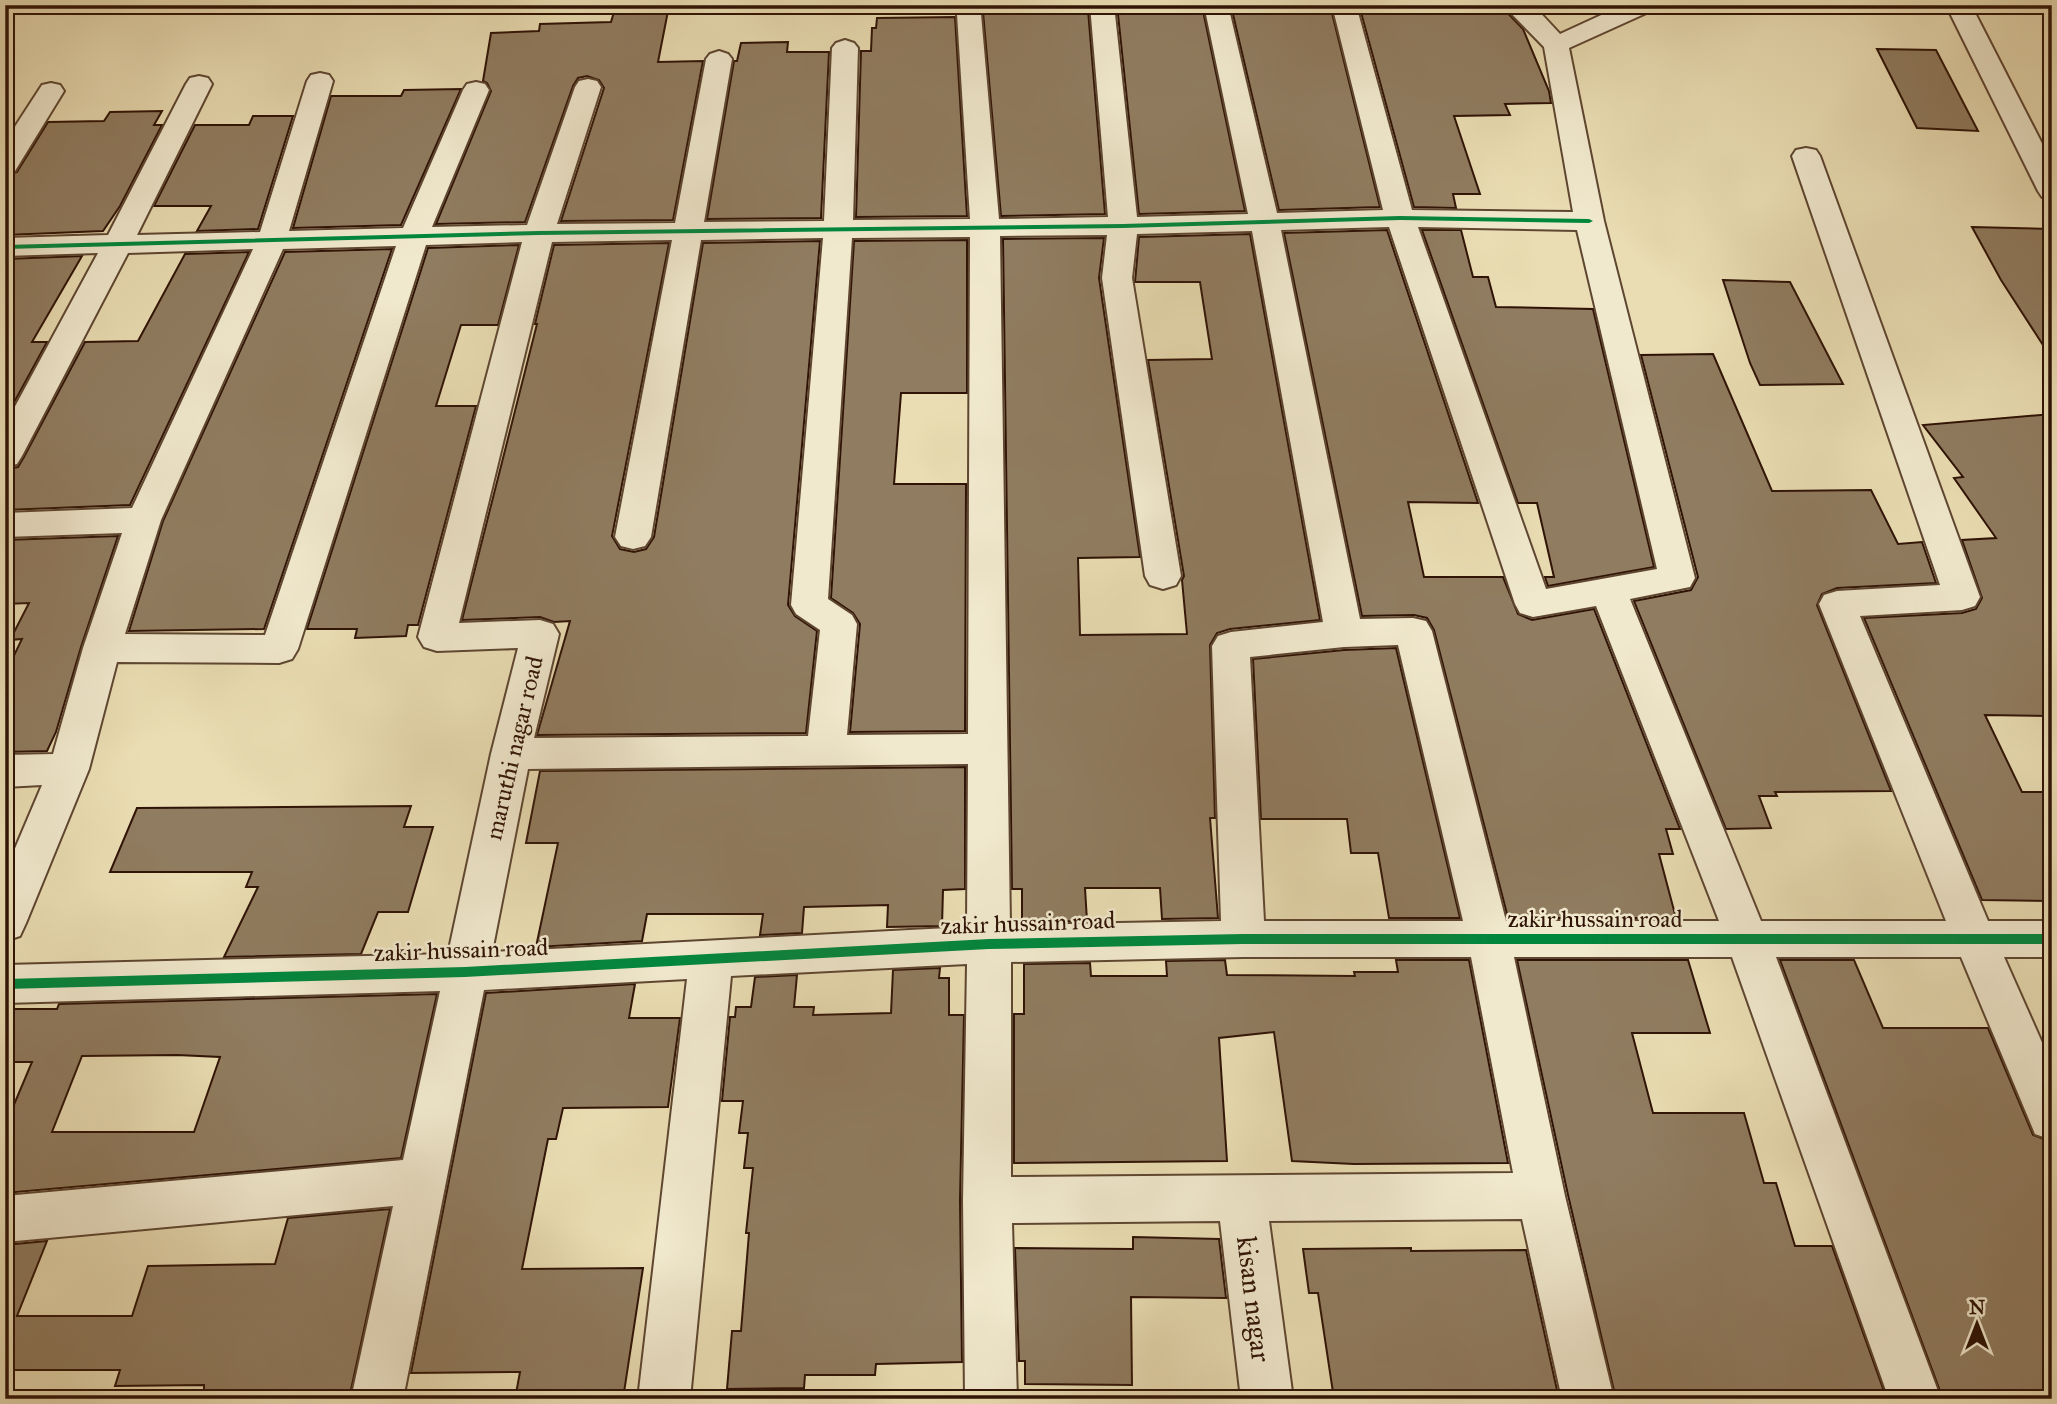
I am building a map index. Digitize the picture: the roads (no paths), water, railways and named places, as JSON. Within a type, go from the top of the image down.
[{"type":"street","points":[[1102,5],[1123,226],[1117,278],[1163,576]]},
{"type":"street","points":[[1216,5],[1265,224],[1344,633]]},
{"type":"street","points":[[1345,5],[1400,218],[1533,604],[1677,578],[1589,220],[1556,45],[1524,10],[1515,5]]},
{"type":"street","points":[[1556,45],[1644,5]]},
{"type":"street","points":[[1958,5],[2052,191]]},
{"type":"street","points":[[969,14],[985,229],[989,749],[987,1200],[991,1399]]},
{"type":"street","points":[[826,749],[839,624],[809,605],[838,230],[845,48]]},
{"type":"street","points":[[633,537],[719,59]]},
{"type":"street","points":[[5,923],[69,769],[102,648],[144,520],[271,242],[320,81]]},
{"type":"street","points":[[5,456],[117,246],[199,84]]},
{"type":"street","name":"maruthi nagar road","points":[[377,1399],[511,754],[540,634],[437,637],[539,233],[588,87]]},
{"type":"street","points":[[102,648],[279,649],[413,238],[476,90]]},
{"type":"street","points":[[5,165],[51,91]]},
{"type":"street","points":[[1806,156],[1962,597],[1837,604],[1974,938],[2052,1119]]},
{"type":"street","points":[[5,247],[539,233],[1265,224],[1400,218],[1589,220]]},
{"type":"street","points":[[5,526],[144,520]]},
{"type":"street","points":[[1608,590],[1748,941],[1915,1399]]},
{"type":"street","points":[[1243,939],[1231,646],[1344,633],[1413,631],[1489,940],[1541,1196],[1588,1399]]},
{"type":"street","points":[[511,754],[989,749]]},
{"type":"street","points":[[5,771],[69,769]]},
{"type":"street","name":"zakir hussain road","points":[[5,984],[466,972],[989,944],[1243,939],[2052,939]]},
{"type":"street","points":[[664,1399],[711,958]]},
{"type":"street","points":[[5,1219],[421,1181]]},
{"type":"street","points":[[987,1200],[1541,1196]]},
{"type":"street","name":"kisan nagar","points":[[1242,1199],[1267,1399]]}]
